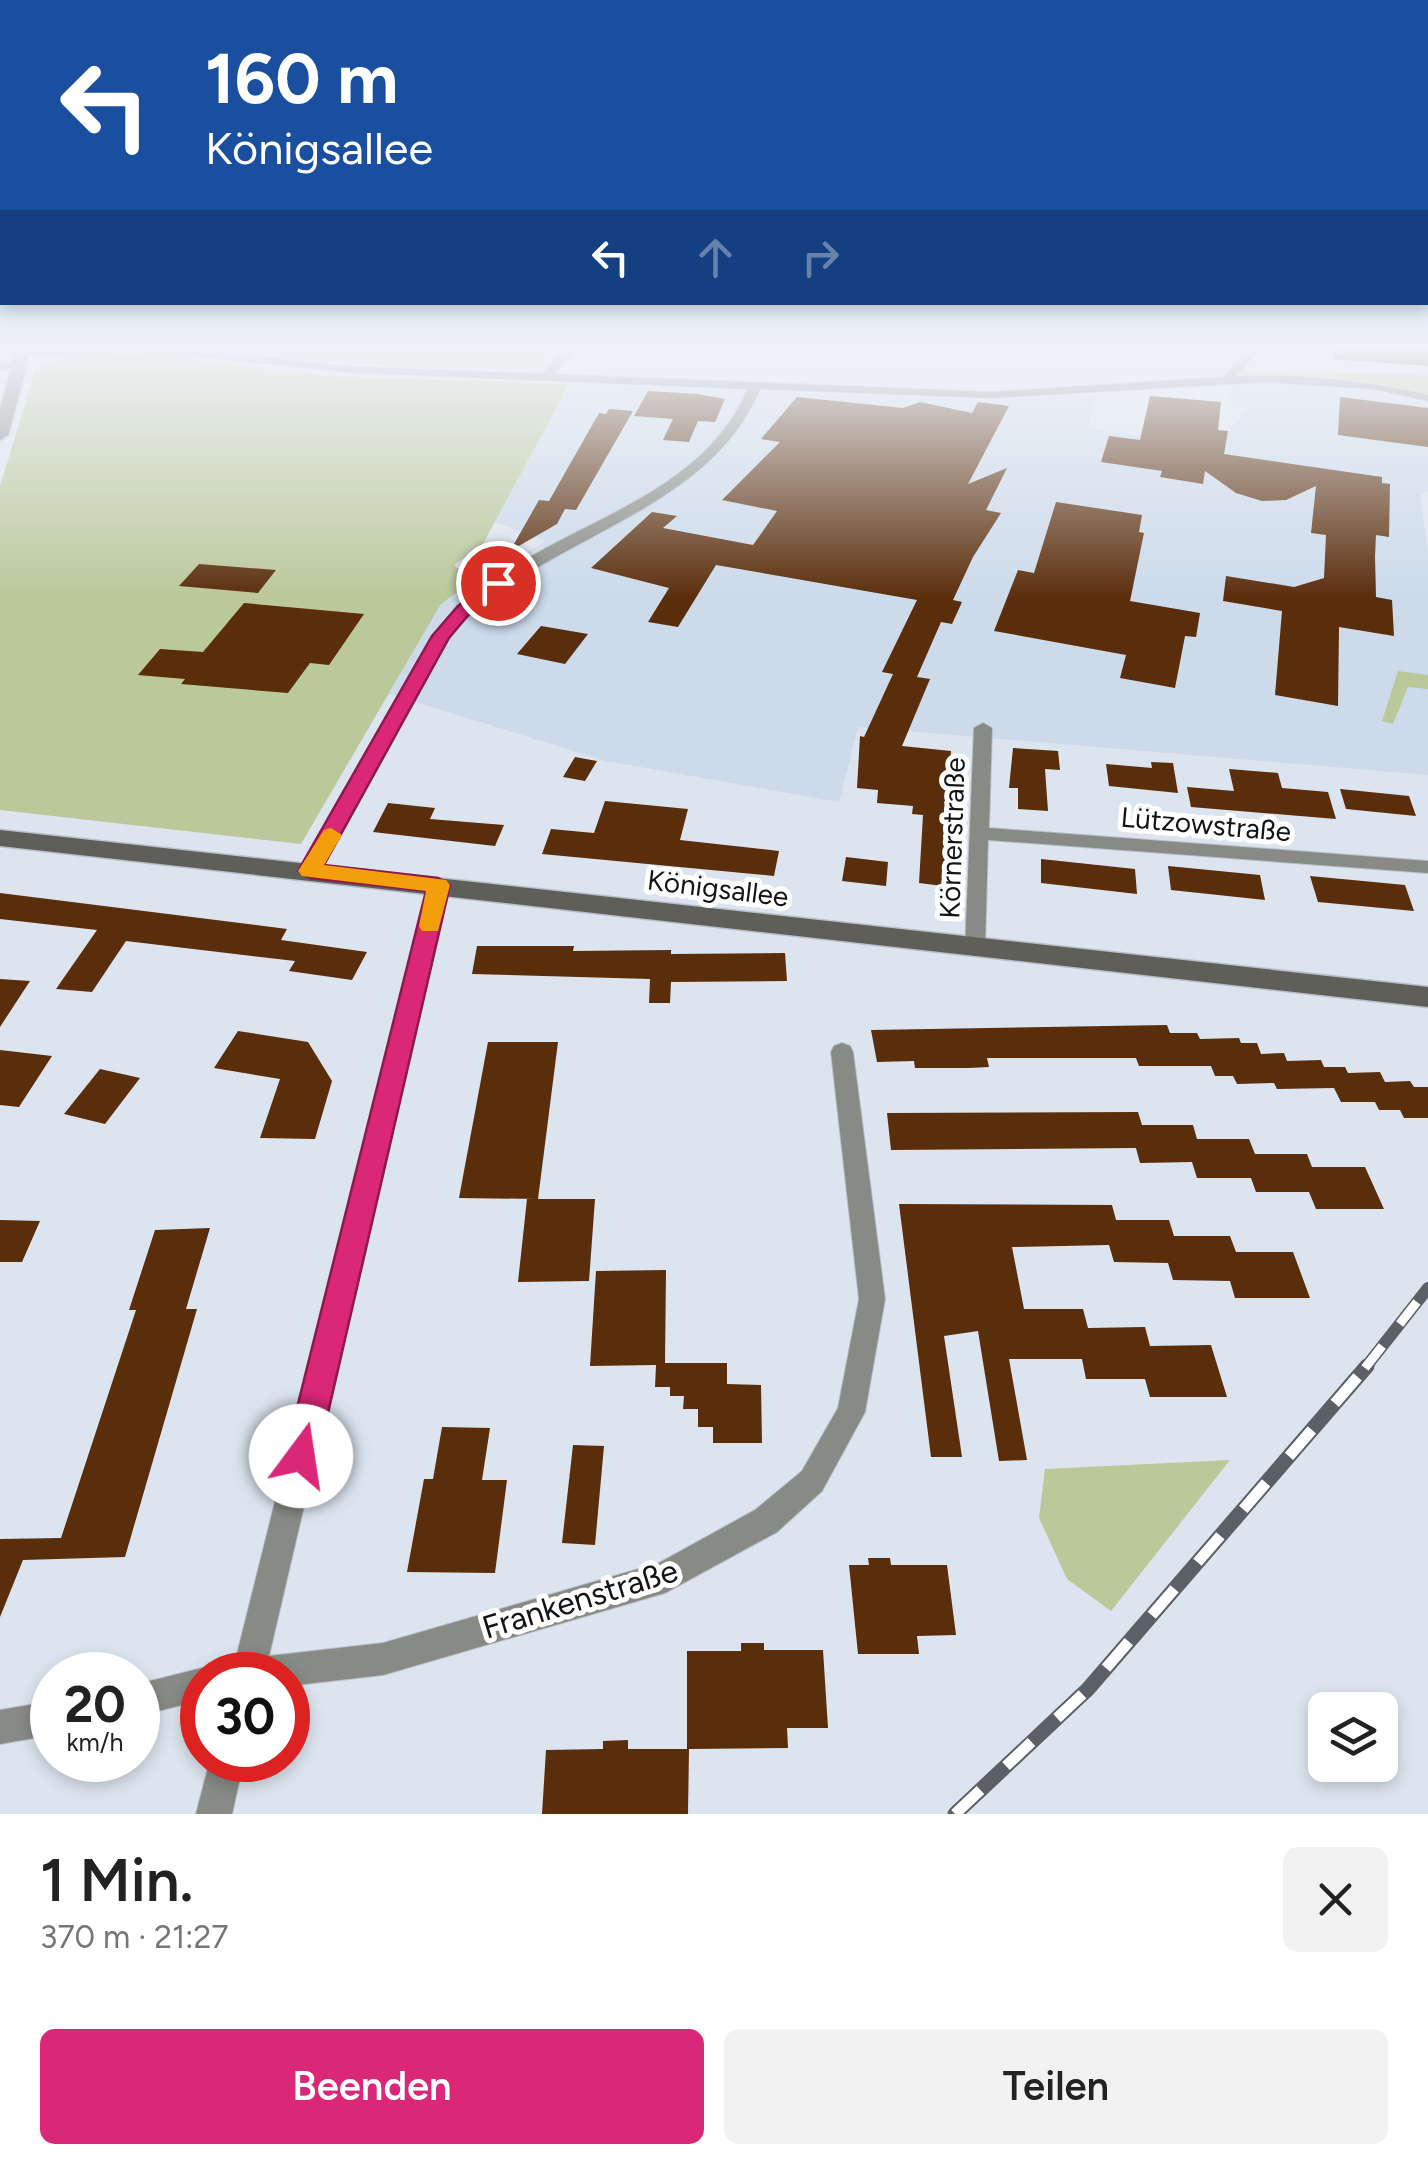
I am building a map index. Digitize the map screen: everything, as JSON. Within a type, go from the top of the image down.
[{"type":"main road","name":"Königsallee","points":[[0,838],[1428,997]]},
{"type":"street","points":[[310,871],[441,636],[464,610],[498,583],[696,466],[729,430]]},
{"type":"street","name":"Körnerstraße","points":[[976,949],[983,728]]},
{"type":"street","name":"Lützowstraße","points":[[978,833],[1428,868]]},
{"type":"street","points":[[253,1652],[438,885]]},
{"type":"street","name":"Frankenstraße","points":[[310,1668],[383,1659],[666,1577],[766,1521],[812,1481],[851,1412],[872,1299],[842,1052]]},
{"type":"street","points":[[0,1727],[30,1722]]},
{"type":"street","points":[[214,1814],[222,1782]]},
{"type":"shaded area","points":[[545,430],[1098,430],[1145,437],[1220,440],[1229,430],[1428,430],[1428,491],[1420,496],[1428,552],[1428,775],[858,727],[839,802],[606,761],[389,694],[441,604],[546,541],[495,522]]},
{"type":"green space","points":[[17,430],[544,430],[483,544],[454,565],[472,582],[441,604],[301,844],[0,810],[0,486]]},
{"type":"green space","points":[[1398,671],[1428,675],[1428,689],[1408,687],[1393,724],[1382,721]]},
{"type":"green space","points":[[1230,1460],[1111,1611],[1067,1579],[1039,1518],[1045,1469]]},
{"type":"building","points":[[590,430],[622,430],[576,510],[565,509],[557,524],[510,551],[539,500],[549,501]]},
{"type":"building","points":[[668,430],[694,430],[689,442],[663,440]]},
{"type":"building","points":[[769,430],[997,430],[968,484],[1007,468],[986,510],[1001,513],[973,557],[953,600],[962,602],[952,624],[941,622],[917,677],[930,679],[902,746],[951,751],[947,846],[963,848],[962,882],[944,880],[943,886],[919,883],[923,815],[912,814],[913,806],[877,803],[878,790],[857,788],[860,736],[864,737],[893,674],[882,672],[917,600],[716,565],[678,627],[648,622],[669,588],[591,568],[652,512],[677,516],[663,528],[753,545],[777,511],[722,500],[780,442],[761,439]]},
{"type":"building","points":[[1142,430],[1228,431],[1224,454],[1382,477],[1382,483],[1390,484],[1389,537],[1376,535],[1376,597],[1392,600],[1394,636],[1339,627],[1338,706],[1275,695],[1282,611],[1223,601],[1226,576],[1294,587],[1324,578],[1326,535],[1311,533],[1316,486],[1286,500],[1262,501],[1236,493],[1205,471],[1203,484],[1160,477],[1162,471],[1101,462],[1109,436],[1140,440]]},
{"type":"building","points":[[1338,430],[1428,430],[1428,447],[1338,435]]},
{"type":"building","points":[[1056,502],[1142,515],[1139,532],[1144,533],[1130,601],[1200,613],[1196,637],[1185,636],[1175,688],[1120,678],[1126,655],[994,631],[1018,570],[1034,573]]},
{"type":"building","points":[[199,564],[276,570],[258,593],[179,586]]},
{"type":"building","points":[[244,603],[364,614],[329,665],[310,663],[288,693],[181,684],[185,679],[138,675],[160,649],[203,652]]},
{"type":"building","points":[[541,626],[588,634],[565,664],[517,654]]},
{"type":"building","points":[[1013,748],[1058,751],[1060,770],[1045,769],[1048,811],[1018,809],[1018,788],[1009,788]]},
{"type":"building","points":[[575,757],[597,761],[585,781],[563,777]]},
{"type":"building","points":[[1151,762],[1173,763],[1178,793],[1109,786],[1106,764],[1152,768]]},
{"type":"building","points":[[1229,769],[1278,773],[1282,788],[1328,792],[1336,819],[1191,807],[1187,787],[1234,791]]},
{"type":"building","points":[[1340,789],[1409,796],[1416,816],[1346,809]]},
{"type":"building","points":[[605,801],[688,809],[680,840],[779,851],[774,876],[542,854],[551,829],[594,833]]},
{"type":"building","points":[[388,803],[435,808],[430,819],[504,825],[495,846],[373,832]]},
{"type":"building","points":[[846,857],[888,862],[886,886],[842,881]]},
{"type":"building","points":[[1041,859],[1135,869],[1137,894],[1041,883]]},
{"type":"building","points":[[1168,866],[1260,875],[1265,900],[1171,890]]},
{"type":"building","points":[[1310,876],[1405,885],[1414,911],[1318,902]]},
{"type":"building","points":[[0,893],[287,929],[281,940],[367,952],[352,980],[289,971],[295,961],[126,941],[92,992],[56,989],[97,930],[0,919]]},
{"type":"building","points":[[477,946],[574,946],[573,951],[671,950],[671,954],[785,953],[787,981],[671,982],[670,1003],[649,1003],[650,979],[472,974]]},
{"type":"building","points":[[0,979],[30,981],[0,1027]]},
{"type":"building","points":[[1167,1025],[1170,1033],[1197,1033],[1200,1039],[1239,1038],[1241,1043],[1257,1043],[1261,1054],[1284,1053],[1287,1061],[1321,1060],[1324,1067],[1345,1067],[1348,1073],[1380,1072],[1385,1082],[1410,1081],[1414,1087],[1428,1087],[1428,1118],[1404,1118],[1400,1110],[1379,1110],[1375,1102],[1341,1102],[1334,1088],[1277,1089],[1274,1083],[1237,1084],[1233,1076],[1215,1076],[1211,1066],[1139,1066],[1136,1058],[987,1058],[989,1067],[969,1068],[915,1068],[914,1061],[877,1062],[871,1030]]},
{"type":"building","points":[[238,1031],[308,1042],[332,1081],[315,1139],[260,1138],[280,1079],[214,1068]]},
{"type":"building","points":[[488,1042],[558,1042],[538,1199],[459,1198]]},
{"type":"building","points":[[0,1050],[52,1056],[19,1107],[0,1105]]},
{"type":"building","points":[[100,1069],[140,1078],[105,1124],[64,1114]]},
{"type":"building","points":[[1138,1112],[1142,1125],[1193,1125],[1197,1139],[1249,1139],[1255,1154],[1307,1154],[1312,1167],[1365,1167],[1384,1209],[1316,1209],[1309,1192],[1256,1192],[1251,1178],[1197,1178],[1192,1162],[1140,1163],[1136,1148],[891,1150],[887,1113]]},
{"type":"building","points":[[527,1199],[595,1199],[589,1281],[518,1282]]},
{"type":"building","points":[[899,1204],[1112,1205],[1116,1220],[1169,1220],[1174,1236],[1230,1236],[1236,1252],[1293,1252],[1310,1298],[1235,1298],[1230,1281],[1173,1280],[1168,1263],[1114,1262],[1109,1245],[1012,1247],[1024,1309],[1083,1309],[1088,1328],[1145,1327],[1150,1346],[1211,1345],[1227,1397],[1150,1397],[1145,1379],[1086,1379],[1082,1359],[1009,1359],[1027,1460],[999,1461],[978,1331],[944,1336],[962,1457],[931,1457]]},
{"type":"building","points":[[0,1220],[40,1221],[22,1262],[0,1262]]},
{"type":"building","points":[[210,1228],[186,1309],[197,1309],[125,1557],[23,1560],[0,1617],[0,1539],[61,1538],[136,1310],[129,1310],[155,1230]]},
{"type":"building","points":[[666,1270],[665,1363],[727,1363],[727,1384],[761,1385],[762,1443],[713,1443],[713,1427],[698,1427],[698,1409],[683,1409],[684,1396],[670,1396],[670,1387],[655,1387],[656,1365],[590,1366],[596,1271]]},
{"type":"building","points":[[442,1427],[490,1428],[482,1480],[507,1480],[495,1573],[407,1572],[424,1479],[433,1479]]},
{"type":"building","points":[[573,1445],[604,1446],[595,1545],[562,1543]]},
{"type":"building","points":[[868,1558],[890,1558],[891,1565],[947,1565],[956,1635],[917,1636],[919,1654],[858,1654],[849,1565],[869,1565]]},
{"type":"building","points":[[741,1643],[764,1643],[764,1650],[823,1650],[828,1728],[787,1728],[788,1748],[689,1749],[688,1814],[542,1814],[546,1750],[603,1749],[603,1741],[628,1740],[628,1749],[687,1749],[687,1651],[741,1651]]},
{"type":"railway","points":[[1365,1368],[1428,1288]]},
{"type":"railway","points":[[955,1814],[1088,1689],[1367,1366]]},
{"type":"slow traffic","points":[[331,835],[310,871],[438,885],[430,926]]},
{"type":"route","points":[[301,1456],[438,885],[310,871],[441,636],[464,610],[498,583]]}]
